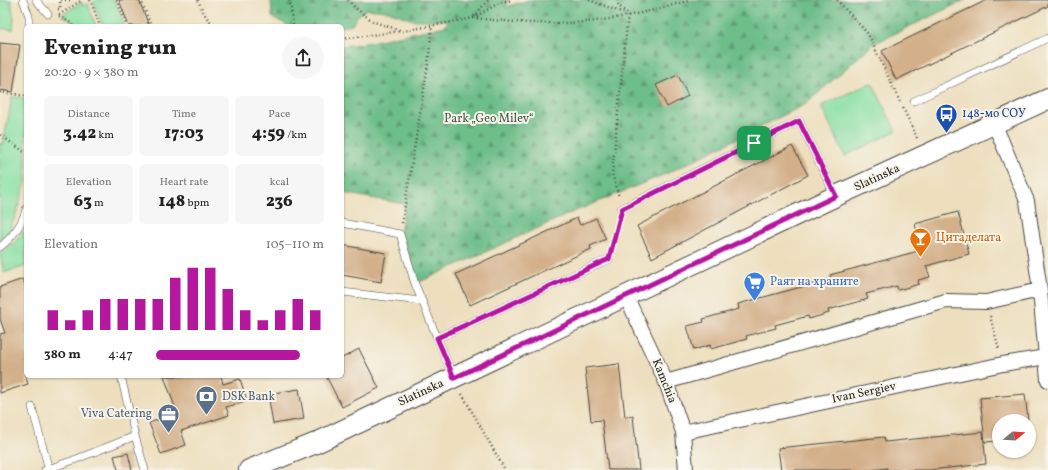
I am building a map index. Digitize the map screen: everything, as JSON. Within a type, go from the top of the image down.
[{"type":"street","name":"Slatinska","points":[[249,470],[458,386],[626,296],[836,196],[1048,99]]},
{"type":"street","points":[[994,123],[1027,202],[1040,290],[1048,380]]},
{"type":"street","points":[[666,382],[946,301],[986,302],[1040,290]]},
{"type":"street","name":"Kamchia","points":[[626,296],[666,382],[683,432],[686,470]]},
{"type":"street","name":"Ivan Sergiev","points":[[683,432],[1003,364],[1047,357]]},
{"type":"lane","points":[[23,0],[29,24]]},
{"type":"lane","points":[[36,0],[48,14]]},
{"type":"lane","points":[[914,101],[1048,38]]},
{"type":"lane","points":[[622,209],[799,121],[836,196]]},
{"type":"lane","points":[[0,247],[7,241],[24,219]]},
{"type":"lane","points":[[344,223],[400,234],[421,301],[458,386]]},
{"type":"lane","points":[[437,338],[609,259]]},
{"type":"lane","points":[[344,292],[421,301]]},
{"type":"lane","points":[[121,378],[135,436],[145,470]]},
{"type":"lane","points":[[32,407],[48,470],[135,436]]},
{"type":"path","points":[[56,9],[60,9],[60,0],[71,0]]},
{"type":"path","points":[[61,14],[82,0]]},
{"type":"path","points":[[90,0],[99,24]]},
{"type":"path","points":[[117,0],[126,24]]},
{"type":"path","points":[[141,0],[150,24]]},
{"type":"path","points":[[198,0],[201,8],[213,24]]},
{"type":"path","points":[[290,0],[293,24]]},
{"type":"path","points":[[348,0],[355,8],[374,22],[403,31]]},
{"type":"path","points":[[473,18],[488,0]]},
{"type":"path","points":[[473,18],[499,3],[512,0]]},
{"type":"path","points":[[589,0],[628,14]]},
{"type":"path","points":[[617,0],[619,6],[628,14]]},
{"type":"path","points":[[344,39],[403,31],[473,18],[522,23],[562,23],[596,20],[667,7],[690,0]]},
{"type":"path","points":[[837,0],[868,34],[919,143]]},
{"type":"path","points":[[609,259],[622,209],[612,173],[628,14]]},
{"type":"path","points":[[400,234],[428,64],[432,26]]},
{"type":"path","points":[[0,92],[24,96]]},
{"type":"path","points":[[0,135],[24,152]]},
{"type":"path","points":[[986,302],[1003,364]]},
{"type":"path","points":[[458,386],[505,470]]},
{"type":"green space","points":[[0,0],[11,0],[14,18],[13,30],[0,28]]},
{"type":"green space","points":[[98,0],[115,0],[124,24],[102,24],[93,2]]},
{"type":"green space","name":"Park „Geo Milev“","points":[[271,0],[508,0],[505,7],[529,0],[965,0],[873,44],[806,104],[668,173],[573,212],[415,284],[400,234],[405,204],[344,193],[344,46],[365,43],[445,26],[449,20],[413,20],[388,11],[366,9],[358,15],[352,25],[344,27],[344,24],[285,24],[272,17]]},
{"type":"green space","points":[[82,2],[82,6],[88,4],[95,24],[74,24],[62,15]]},
{"type":"green space","points":[[872,82],[896,131],[845,156],[821,106]]},
{"type":"green space","points":[[12,97],[24,98],[24,188],[7,236],[0,241],[0,142],[3,145]]},
{"type":"green space","points":[[24,231],[24,267],[4,273],[0,253],[16,241]]},
{"type":"building","points":[[119,0],[139,0],[148,24],[128,24]]},
{"type":"building","points":[[987,0],[1048,0],[1048,6],[896,80],[882,51]]},
{"type":"building","points":[[0,43],[20,45],[13,92],[0,90]]},
{"type":"building","points":[[678,75],[688,96],[667,107],[656,85]]},
{"type":"building","points":[[792,146],[808,175],[652,258],[637,226]]},
{"type":"building","points":[[958,212],[969,254],[926,266],[930,277],[918,280],[919,284],[898,290],[897,286],[866,294],[868,299],[828,310],[829,313],[809,319],[808,316],[775,325],[776,328],[746,336],[747,339],[711,349],[710,345],[694,350],[687,326],[704,322],[703,319],[739,309],[738,304],[831,279],[830,275],[922,250],[915,224]]},
{"type":"building","points":[[577,218],[580,225],[596,218],[606,239],[590,246],[591,249],[470,305],[456,274]]},
{"type":"building","points":[[344,245],[386,253],[381,282],[344,275]]},
{"type":"building","points":[[23,279],[24,282],[24,378],[26,378],[28,384],[0,393],[0,334],[5,333],[0,319],[0,287]]},
{"type":"building","points":[[359,349],[379,388],[342,407],[327,378],[344,378],[344,357]]},
{"type":"building","points":[[619,364],[625,417],[633,416],[639,470],[608,470],[602,420],[591,421],[585,368]]},
{"type":"building","points":[[165,378],[222,378],[223,384],[240,379],[247,401],[226,407],[229,415],[181,431],[186,445],[161,454],[149,423],[177,413]]},
{"type":"building","points":[[299,389],[304,419],[273,424],[268,394]]},
{"type":"building","points":[[1025,394],[1027,414],[992,414],[992,442],[985,442],[980,398]]},
{"type":"building","points":[[983,432],[986,464],[930,470],[887,470],[887,468],[871,470],[781,470],[778,448],[884,437],[885,442]]},
{"type":"building","points":[[128,453],[132,470],[118,470],[114,456]]},
{"type":"place","name":"148-мо СОУ","points":[[947,134]]},
{"type":"place","name":"Цитаделата","points":[[920,258]]},
{"type":"place","name":"Раят на храните","points":[[754,302]]},
{"type":"place","name":"DSK Bank","points":[[207,416]]},
{"type":"place","name":"Viva Catering","points":[[168,434]]},
{"type":"route","points":[[799,121],[836,196],[454,378],[437,338],[609,259],[622,209],[754,143],[799,121]]}]
